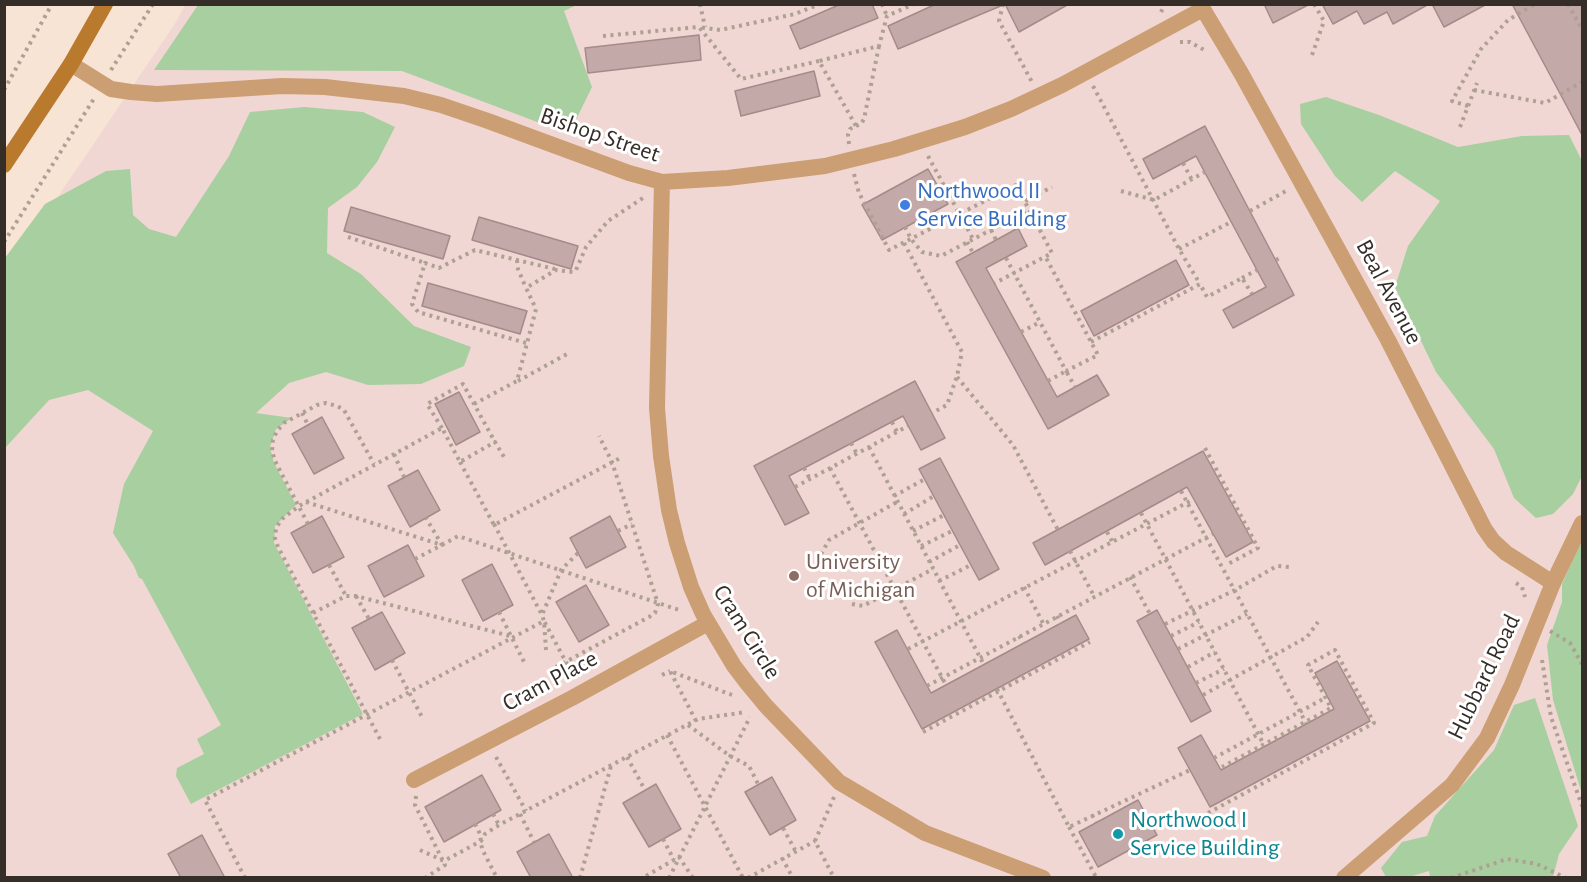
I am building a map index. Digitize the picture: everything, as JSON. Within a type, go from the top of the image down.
[{"type":"main road","points":[[4,165],[71,64],[105,4]]},
{"type":"street","name":"Bishop Street","points":[[71,64],[111,89],[157,94],[303,86],[364,90],[404,96],[478,117],[629,173],[662,182],[728,178],[825,166],[965,127],[1062,85],[1201,7]]},
{"type":"street","name":"Beal Avenue","points":[[1201,7],[1241,72],[1388,340],[1484,528],[1493,542],[1506,553],[1553,583]]},
{"type":"street","name":"Cram Circle","points":[[662,182],[657,408],[661,456],[669,510],[677,543],[691,587],[706,618],[734,666],[747,683],[838,782],[925,833],[1043,878]]},
{"type":"street","name":"Hubbard Road","points":[[1344,878],[1452,785],[1487,738],[1512,685],[1553,583],[1582,523]]},
{"type":"street","name":"Cram Place","points":[[417,785],[572,698],[706,618]]},
{"type":"path","points":[[4,90],[52,4]]},
{"type":"path","points":[[4,242],[74,134],[102,84],[153,4]]},
{"type":"path","points":[[700,4],[705,27]]},
{"type":"path","points":[[603,36],[699,27],[720,30],[795,14],[820,4]]},
{"type":"path","points":[[849,151],[850,129],[861,124],[864,119],[887,16],[882,4]]},
{"type":"path","points":[[887,16],[914,4]]},
{"type":"path","points":[[1003,4],[999,21],[1032,83]]},
{"type":"path","points":[[1312,55],[1324,21],[1314,4]]},
{"type":"path","points":[[1468,106],[1452,101],[1481,49],[1508,20],[1535,4]]},
{"type":"path","points":[[1568,4],[1582,29]]},
{"type":"path","points":[[699,27],[741,79],[879,46]]},
{"type":"path","points":[[1172,42],[1190,42],[1205,50],[1210,57]]},
{"type":"path","points":[[819,61],[856,126]]},
{"type":"path","points":[[1474,90],[1545,103],[1582,82]]},
{"type":"path","points":[[1460,128],[1477,83]]},
{"type":"path","points":[[1086,88],[1093,85],[1179,249],[1207,297],[1257,270]]},
{"type":"path","points":[[917,158],[938,152]]},
{"type":"path","points":[[928,156],[973,239]]},
{"type":"path","points":[[1183,163],[1192,180]]},
{"type":"path","points":[[843,175],[864,170]]},
{"type":"path","points":[[1121,191],[1154,200],[1205,172]]},
{"type":"path","points":[[854,173],[859,193],[890,250],[1016,185],[1052,253],[995,283]]},
{"type":"path","points":[[1281,181],[1292,201]]},
{"type":"path","points":[[1024,201],[1052,187]]},
{"type":"path","points":[[1250,211],[1286,191]]},
{"type":"path","points":[[348,237],[438,268],[475,250],[555,270],[573,272],[586,247],[608,221],[646,196]]},
{"type":"path","points":[[904,227],[922,252],[941,256],[1029,210]]},
{"type":"path","points":[[1179,249],[1231,222]]},
{"type":"path","points":[[991,230],[996,240]]},
{"type":"path","points":[[967,242],[973,253]]},
{"type":"path","points":[[904,243],[962,352],[947,405],[932,413]]},
{"type":"path","points":[[1045,256],[1098,355],[1048,381]]},
{"type":"path","points":[[1276,260],[1281,257]]},
{"type":"path","points":[[1006,258],[1075,387]]},
{"type":"path","points":[[517,260],[518,269],[536,309],[517,381]]},
{"type":"path","points":[[425,263],[412,304],[418,312],[526,343]]},
{"type":"path","points":[[526,288],[555,270]]},
{"type":"path","points":[[1242,278],[1252,294]]},
{"type":"path","points":[[1091,342],[1200,284]]},
{"type":"path","points":[[1022,332],[1040,322]]},
{"type":"path","points":[[474,404],[567,354]]},
{"type":"path","points":[[957,376],[1013,445],[1058,530]]},
{"type":"path","points":[[504,457],[463,384],[428,404],[495,523],[509,555],[574,676]]},
{"type":"path","points":[[308,524],[272,451],[277,430],[284,423],[317,405],[337,406],[344,410],[374,464]]},
{"type":"path","points":[[302,413],[308,425]]},
{"type":"path","points":[[892,422],[897,432]]},
{"type":"path","points":[[795,487],[908,426]]},
{"type":"path","points":[[380,739],[274,538],[276,528],[282,519],[299,506],[442,428]]},
{"type":"path","points":[[556,668],[650,618],[655,613],[658,604],[612,462],[599,436]]},
{"type":"path","points":[[460,462],[495,442]]},
{"type":"path","points":[[851,443],[857,454]]},
{"type":"path","points":[[869,447],[984,664]]},
{"type":"path","points":[[1205,448],[1258,548],[1228,564]]},
{"type":"path","points":[[394,454],[404,477]]},
{"type":"path","points":[[495,523],[622,457]]},
{"type":"path","points":[[804,468],[810,479]]},
{"type":"path","points":[[830,468],[946,685]]},
{"type":"path","points":[[894,496],[925,479]]},
{"type":"path","points":[[1181,491],[1306,723]]},
{"type":"path","points":[[904,514],[934,496]]},
{"type":"path","points":[[908,649],[1194,499]]},
{"type":"path","points":[[306,502],[442,545]]},
{"type":"path","points":[[821,554],[828,540],[897,502]]},
{"type":"path","points":[[1141,513],[1264,745]]},
{"type":"path","points":[[913,531],[944,515]]},
{"type":"path","points":[[426,518],[442,545]]},
{"type":"path","points":[[618,531],[632,524]]},
{"type":"path","points":[[921,546],[952,531]]},
{"type":"path","points":[[1107,532],[1112,541]]},
{"type":"path","points":[[927,686],[1213,534]]},
{"type":"path","points":[[415,559],[459,536],[509,555],[706,618]]},
{"type":"path","points":[[929,562],[960,545]]},
{"type":"path","points":[[1070,551],[1094,596]]},
{"type":"path","points":[[542,615],[561,570],[578,553]]},
{"type":"path","points":[[328,565],[346,596]]},
{"type":"path","points":[[939,580],[971,565]]},
{"type":"path","points":[[1165,624],[1235,590],[1277,566],[1290,567]]},
{"type":"path","points":[[852,604],[863,606],[933,569]]},
{"type":"path","points":[[1130,577],[1150,614]]},
{"type":"path","points":[[1515,582],[1521,587],[1525,597]]},
{"type":"path","points":[[1024,587],[1043,623]]},
{"type":"path","points":[[313,614],[346,596],[356,596],[511,637]]},
{"type":"path","points":[[356,596],[369,619]]},
{"type":"path","points":[[499,612],[524,662]]},
{"type":"path","points":[[1178,649],[1247,614]]},
{"type":"path","points":[[1057,616],[1061,623]]},
{"type":"path","points":[[246,878],[205,800],[544,621]]},
{"type":"path","points":[[544,621],[546,650]]},
{"type":"path","points":[[1544,639],[1551,621]]},
{"type":"path","points":[[1171,636],[1199,622]]},
{"type":"path","points":[[1203,695],[1307,637],[1318,622]]},
{"type":"path","points":[[1548,630],[1570,643],[1582,664]]},
{"type":"path","points":[[1019,636],[1023,643]]},
{"type":"path","points":[[924,732],[960,710],[1090,642]]},
{"type":"path","points":[[1208,813],[1279,772],[1374,723],[1335,651],[1308,665],[1331,708],[1222,767]]},
{"type":"path","points":[[1188,667],[1215,652]]},
{"type":"path","points":[[1542,659],[1551,717],[1582,806]]},
{"type":"path","points":[[392,660],[422,717]]},
{"type":"path","points":[[1196,683],[1224,669]]},
{"type":"path","points":[[670,671],[696,721]]},
{"type":"path","points":[[662,675],[670,671],[732,695]]},
{"type":"path","points":[[998,690],[1069,827],[1096,877],[1099,878]]},
{"type":"path","points":[[1214,758],[1327,698]]},
{"type":"path","points":[[482,834],[696,721],[746,712]]},
{"type":"path","points":[[669,878],[750,717]]},
{"type":"path","points":[[688,725],[730,756],[749,766],[758,784]]},
{"type":"path","points":[[668,735],[743,878]]},
{"type":"path","points":[[492,755],[500,762],[526,811]]},
{"type":"path","points":[[627,757],[645,790]]},
{"type":"path","points":[[580,878],[611,766]]},
{"type":"path","points":[[1069,827],[1190,770]]},
{"type":"path","points":[[748,878],[814,841],[838,782]]},
{"type":"path","points":[[417,785],[415,805],[444,861],[444,867],[425,878]]},
{"type":"path","points":[[493,814],[500,825]]},
{"type":"path","points":[[520,814],[534,842]]},
{"type":"path","points":[[1092,815],[1096,822]]},
{"type":"path","points":[[475,824],[482,834],[482,849],[497,878]]},
{"type":"path","points":[[783,828],[795,850]]},
{"type":"path","points":[[663,839],[674,860]]},
{"type":"path","points":[[444,861],[481,841]]},
{"type":"path","points":[[814,841],[834,878]]},
{"type":"path","points":[[475,845],[482,849]]},
{"type":"path","points":[[420,850],[444,861]]},
{"type":"path","points":[[646,876],[679,857]]},
{"type":"path","points":[[679,857],[693,878]]},
{"type":"path","points":[[782,858],[793,878]]},
{"type":"path","points":[[1451,878],[1507,859],[1537,864],[1566,878]]},
{"type":"shaded area","name":"University of Michigan","points":[[185,5],[1582,5],[1582,877],[5,878],[5,275],[176,22]]},
{"type":"green space","points":[[579,4],[564,11],[592,87],[569,134],[402,71],[154,70],[198,5]]},
{"type":"green space","points":[[1326,97],[1379,115],[1458,147],[1522,136],[1569,135],[1582,161],[1582,476],[1573,494],[1553,514],[1536,518],[1514,498],[1494,449],[1436,372],[1395,287],[1408,246],[1440,201],[1395,171],[1362,202],[1335,176],[1301,124],[1300,104]]},
{"type":"green space","points":[[304,107],[363,112],[395,127],[377,162],[357,187],[328,208],[327,253],[361,274],[414,326],[471,347],[464,366],[421,384],[368,385],[326,372],[289,383],[256,413],[292,418],[276,429],[270,447],[274,463],[296,505],[275,526],[274,543],[363,714],[191,804],[176,776],[177,768],[204,754],[197,739],[221,725],[142,579],[139,578],[113,533],[124,484],[153,431],[88,390],[49,400],[5,448],[5,258],[45,204],[106,171],[130,169],[133,215],[149,229],[176,237],[229,156],[250,112]]},
{"type":"green space","points":[[1582,542],[1582,794],[1553,700],[1547,645],[1562,602],[1562,584]]},
{"type":"green space","points":[[1535,698],[1578,826],[1559,854],[1553,877],[1430,877],[1429,871],[1409,877],[1386,877],[1381,868],[1402,842],[1427,836],[1435,816],[1494,750],[1514,705]]},
{"type":"building","points":[[841,4],[872,4],[878,18],[800,49],[790,26]]},
{"type":"building","points":[[936,4],[1003,5],[898,49],[888,26]]},
{"type":"building","points":[[1005,4],[1069,4],[1019,32]]},
{"type":"building","points":[[1264,4],[1310,4],[1273,23]]},
{"type":"building","points":[[1322,4],[1429,4],[1393,24],[1387,12],[1364,24],[1357,11],[1333,24]]},
{"type":"building","points":[[1432,4],[1487,4],[1444,27]]},
{"type":"building","points":[[1512,4],[1582,4],[1582,135],[1564,101]]},
{"type":"building","points":[[699,35],[701,60],[588,73],[585,48]]},
{"type":"building","points":[[814,71],[820,96],[741,116],[735,91]]},
{"type":"building","points":[[1205,126],[1294,295],[1233,328],[1223,310],[1266,287],[1196,156],[1153,179],[1143,159]]},
{"type":"building","name":"Northwood II Service Building","points":[[928,169],[948,204],[882,240],[862,205]]},
{"type":"building","points":[[351,207],[450,236],[443,259],[344,231]]},
{"type":"building","points":[[479,217],[578,246],[571,269],[472,240]]},
{"type":"building","points":[[1018,228],[1027,246],[986,268],[1057,397],[1097,375],[1109,395],[1048,429],[956,262]]},
{"type":"building","points":[[1176,260],[1189,285],[1094,336],[1081,311]]},
{"type":"building","points":[[428,283],[527,311],[520,334],[422,306]]},
{"type":"building","points":[[915,381],[945,438],[921,450],[903,416],[789,476],[809,513],[785,525],[754,466]]},
{"type":"building","points":[[459,392],[480,432],[456,445],[435,404]]},
{"type":"building","points":[[322,417],[344,458],[314,474],[292,434]]},
{"type":"building","points":[[1203,451],[1253,542],[1226,557],[1187,487],[1045,565],[1033,543]]},
{"type":"building","points":[[940,458],[999,569],[979,580],[919,469]]},
{"type":"building","points":[[418,470],[440,510],[410,527],[388,486]]},
{"type":"building","points":[[322,516],[344,557],[313,573],[291,533]]},
{"type":"building","points":[[610,516],[626,547],[586,568],[570,538]]},
{"type":"building","points":[[408,545],[424,576],[384,597],[368,566]]},
{"type":"building","points":[[492,564],[513,605],[483,621],[462,580]]},
{"type":"building","points":[[586,585],[609,625],[579,642],[556,602]]},
{"type":"building","points":[[1157,610],[1211,711],[1191,722],[1137,621]]},
{"type":"building","points":[[382,612],[405,653],[375,670],[352,628]]},
{"type":"building","points":[[1076,615],[1089,639],[922,729],[875,642],[897,630],[931,693]]},
{"type":"building","points":[[1337,661],[1370,721],[1210,807],[1178,748],[1201,735],[1221,770],[1334,709],[1315,673]]},
{"type":"building","points":[[482,775],[501,810],[444,842],[425,807]]},
{"type":"building","points":[[772,777],[796,820],[770,835],[745,792]]},
{"type":"building","points":[[656,784],[681,829],[649,847],[623,803]]},
{"type":"building","name":"Northwood I Service Building","points":[[1138,800],[1157,835],[1098,867],[1079,832]]},
{"type":"building","points":[[549,834],[573,878],[531,878],[517,852]]},
{"type":"building","points":[[202,835],[225,878],[181,878],[168,854]]},
{"type":"place","name":"Northwood II Service Building","points":[[905,205]]},
{"type":"place","name":"University of Michigan","points":[[794,576]]},
{"type":"place","name":"Northwood I Service Building","points":[[1118,834]]}]
